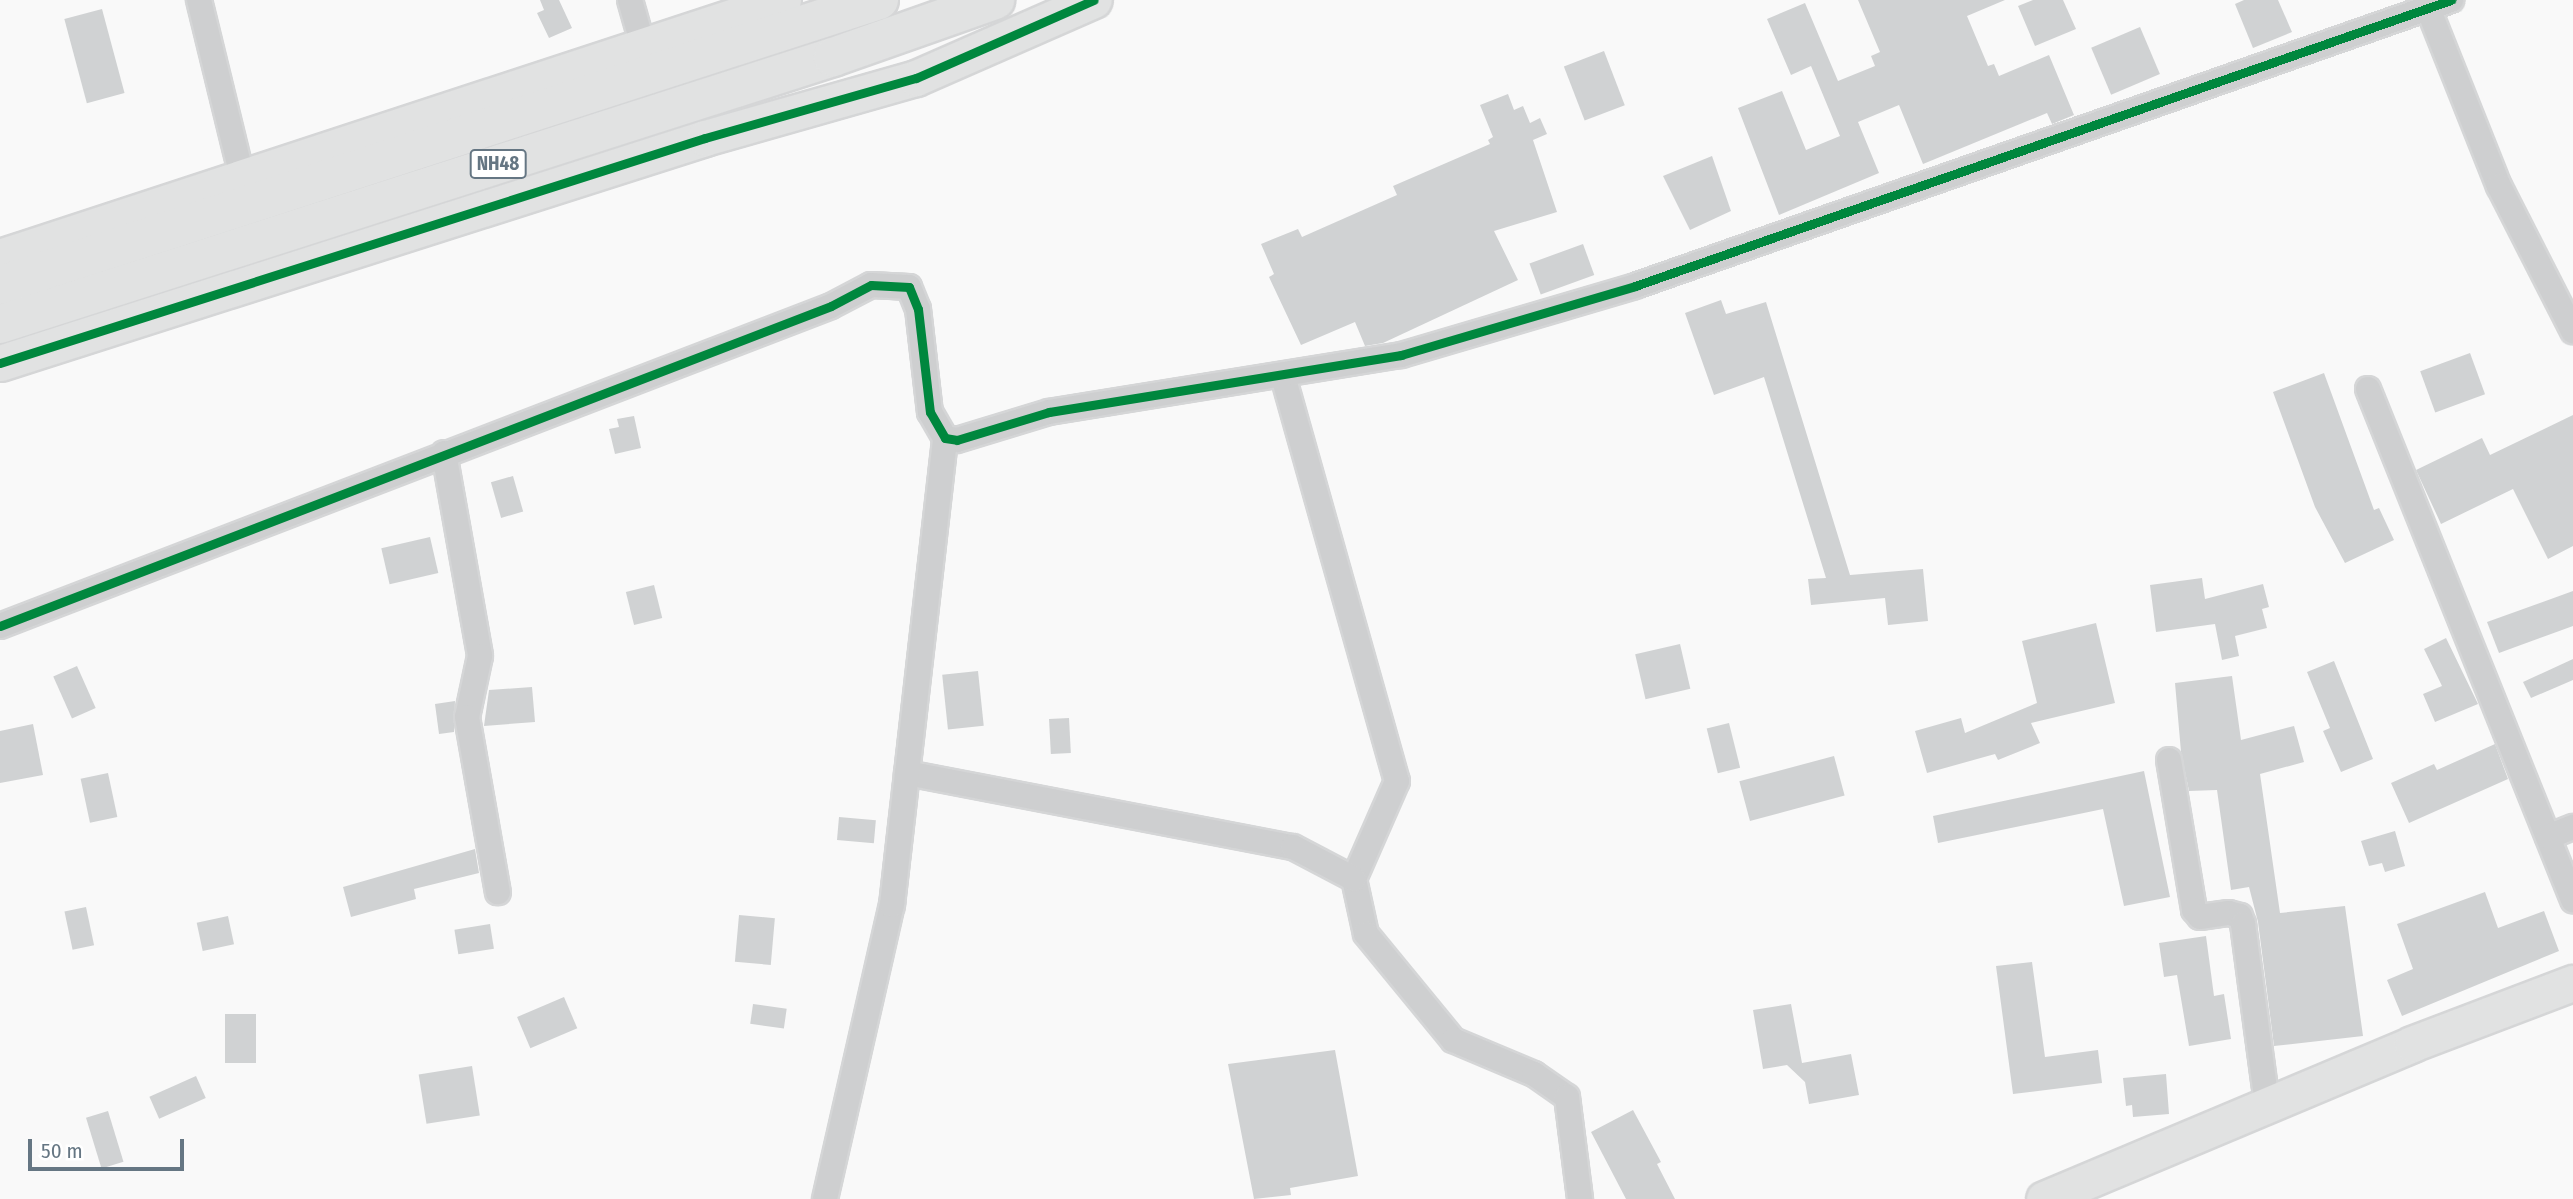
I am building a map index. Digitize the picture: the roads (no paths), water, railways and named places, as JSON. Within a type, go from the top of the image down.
[{"type":"highway","name":"NH48","points":[[0,285],[879,0]]},
{"type":"highway","name":"NH48","points":[[0,324],[833,57],[995,0]]},
{"type":"street","points":[[199,0],[242,177]]},
{"type":"street","points":[[630,0],[643,46]]},
{"type":"street","points":[[0,257],[783,0]]},
{"type":"street","points":[[0,363],[705,138],[916,78],[1094,0]]},
{"type":"street","points":[[945,438],[957,440],[1049,412],[1401,355],[1634,286],[2439,4],[2499,186],[2573,331]]},
{"type":"street","points":[[0,626],[831,306],[871,285],[909,287],[918,309],[930,412],[945,438],[892,905],[825,1199]]},
{"type":"street","points":[[1283,376],[1396,781],[1354,879],[1366,934],[1453,1040],[1534,1074],[1567,1097],[1580,1199]]},
{"type":"street","points":[[2368,389],[2573,900]]},
{"type":"street","points":[[444,453],[480,656],[467,717],[498,892]]},
{"type":"street","points":[[2169,760],[2194,910],[2200,917],[2230,913],[2240,916],[2243,924],[2267,1105]]},
{"type":"street","points":[[907,773],[1293,848],[1354,879]]},
{"type":"street","points":[[2549,837],[2573,827]]},
{"type":"street","points":[[2043,1199],[2267,1105],[2573,983]]}]
